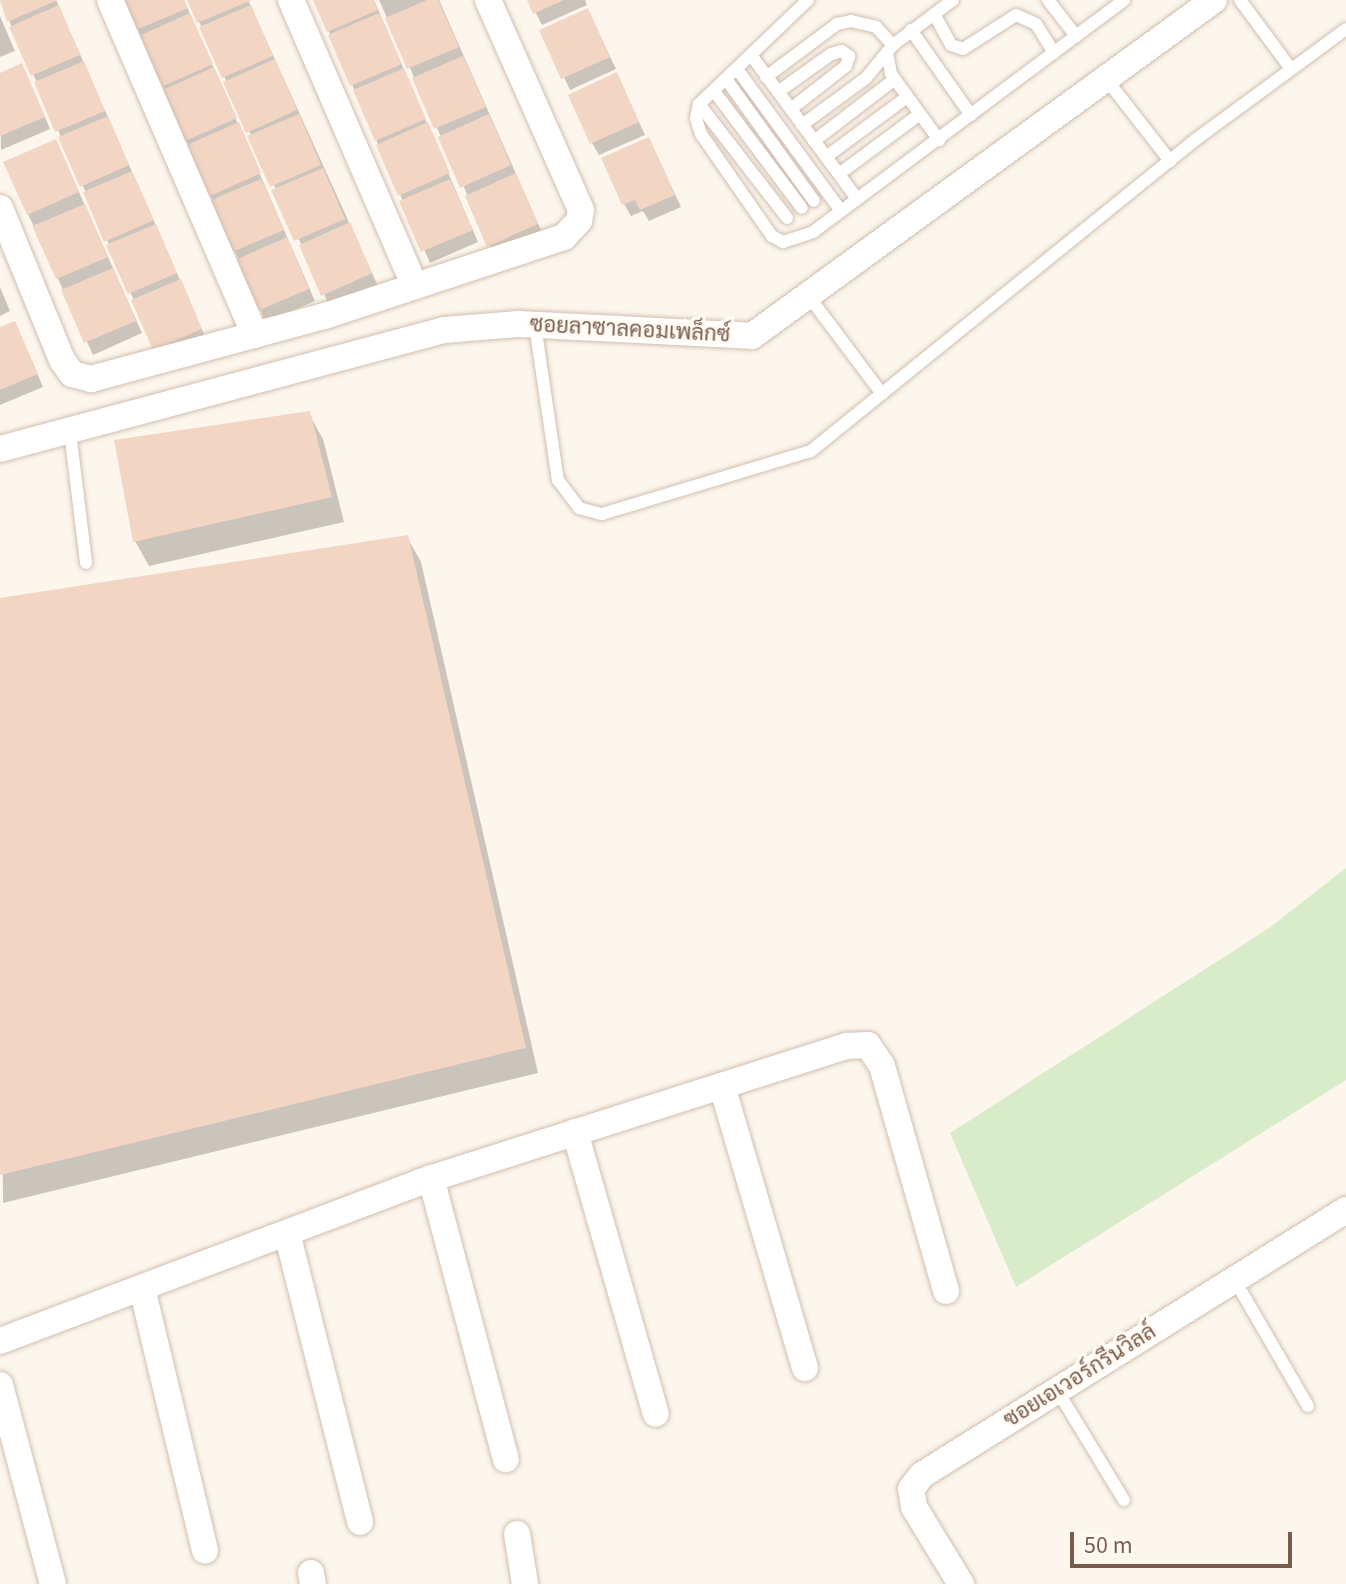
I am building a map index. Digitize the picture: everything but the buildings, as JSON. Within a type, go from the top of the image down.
[{"type":"street","points":[[110,0],[255,335]]},
{"type":"street","points":[[291,0],[415,286]]},
{"type":"street","points":[[0,208],[72,374],[91,379],[255,335],[564,237],[579,221],[581,210],[488,0]]},
{"type":"street","name":"ซอยลาซาลคอมเพล็กซ์","points":[[0,449],[444,330],[535,325],[752,336],[810,298],[1214,0]]},
{"type":"street","points":[[0,1341],[431,1178],[847,1046],[868,1045],[882,1066],[946,1291]]},
{"type":"street","points":[[722,1086],[805,1368]]},
{"type":"street","points":[[575,1132],[656,1414]]},
{"type":"street","points":[[431,1178],[506,1459]]},
{"type":"street","name":"ซอยเอเวอร์กรีนวิลล์","points":[[961,1584],[914,1507],[911,1489],[922,1475],[1346,1210]]},
{"type":"street","points":[[287,1233],[360,1522]]},
{"type":"street","points":[[142,1288],[205,1551]]},
{"type":"street","points":[[0,1385],[53,1584]]},
{"type":"street","points":[[517,1534],[525,1584]]},
{"type":"lane","points":[[699,104],[808,0]]},
{"type":"lane","points":[[1048,0],[1076,36]]},
{"type":"lane","points":[[699,104],[701,134],[772,236],[783,242],[813,232],[1124,0]]},
{"type":"lane","points":[[1240,0],[1291,69]]},
{"type":"lane","points":[[802,125],[866,78],[890,49],[951,1]]},
{"type":"lane","points":[[934,14],[951,45],[963,49],[1016,15],[1036,24],[1054,53]]},
{"type":"lane","points":[[766,77],[837,24],[851,21],[876,27],[890,49],[895,79],[939,140]]},
{"type":"lane","points":[[535,325],[558,480],[579,508],[602,514],[811,451],[1170,161],[1346,29]]},
{"type":"lane","points":[[911,30],[971,115]]},
{"type":"lane","points":[[778,92],[831,54],[842,51],[849,56],[846,66],[791,109]]},
{"type":"lane","points":[[751,55],[857,199]]},
{"type":"lane","points":[[737,69],[841,211]]},
{"type":"lane","points":[[726,79],[814,201]]},
{"type":"lane","points":[[814,141],[895,79]]},
{"type":"lane","points":[[1107,80],[1170,161]]},
{"type":"lane","points":[[714,91],[802,208]]},
{"type":"lane","points":[[826,157],[907,97]]},
{"type":"lane","points":[[699,104],[787,218]]},
{"type":"lane","points":[[839,174],[920,114]]},
{"type":"lane","points":[[810,298],[882,394]]},
{"type":"lane","points":[[70,432],[86,563]]},
{"type":"lane","points":[[1234,1279],[1308,1406]]},
{"type":"lane","points":[[1057,1390],[1124,1500]]},
{"type":"green space","points":[[1346,868],[1346,1080],[1016,1287],[950,1133],[1269,928]]}]
